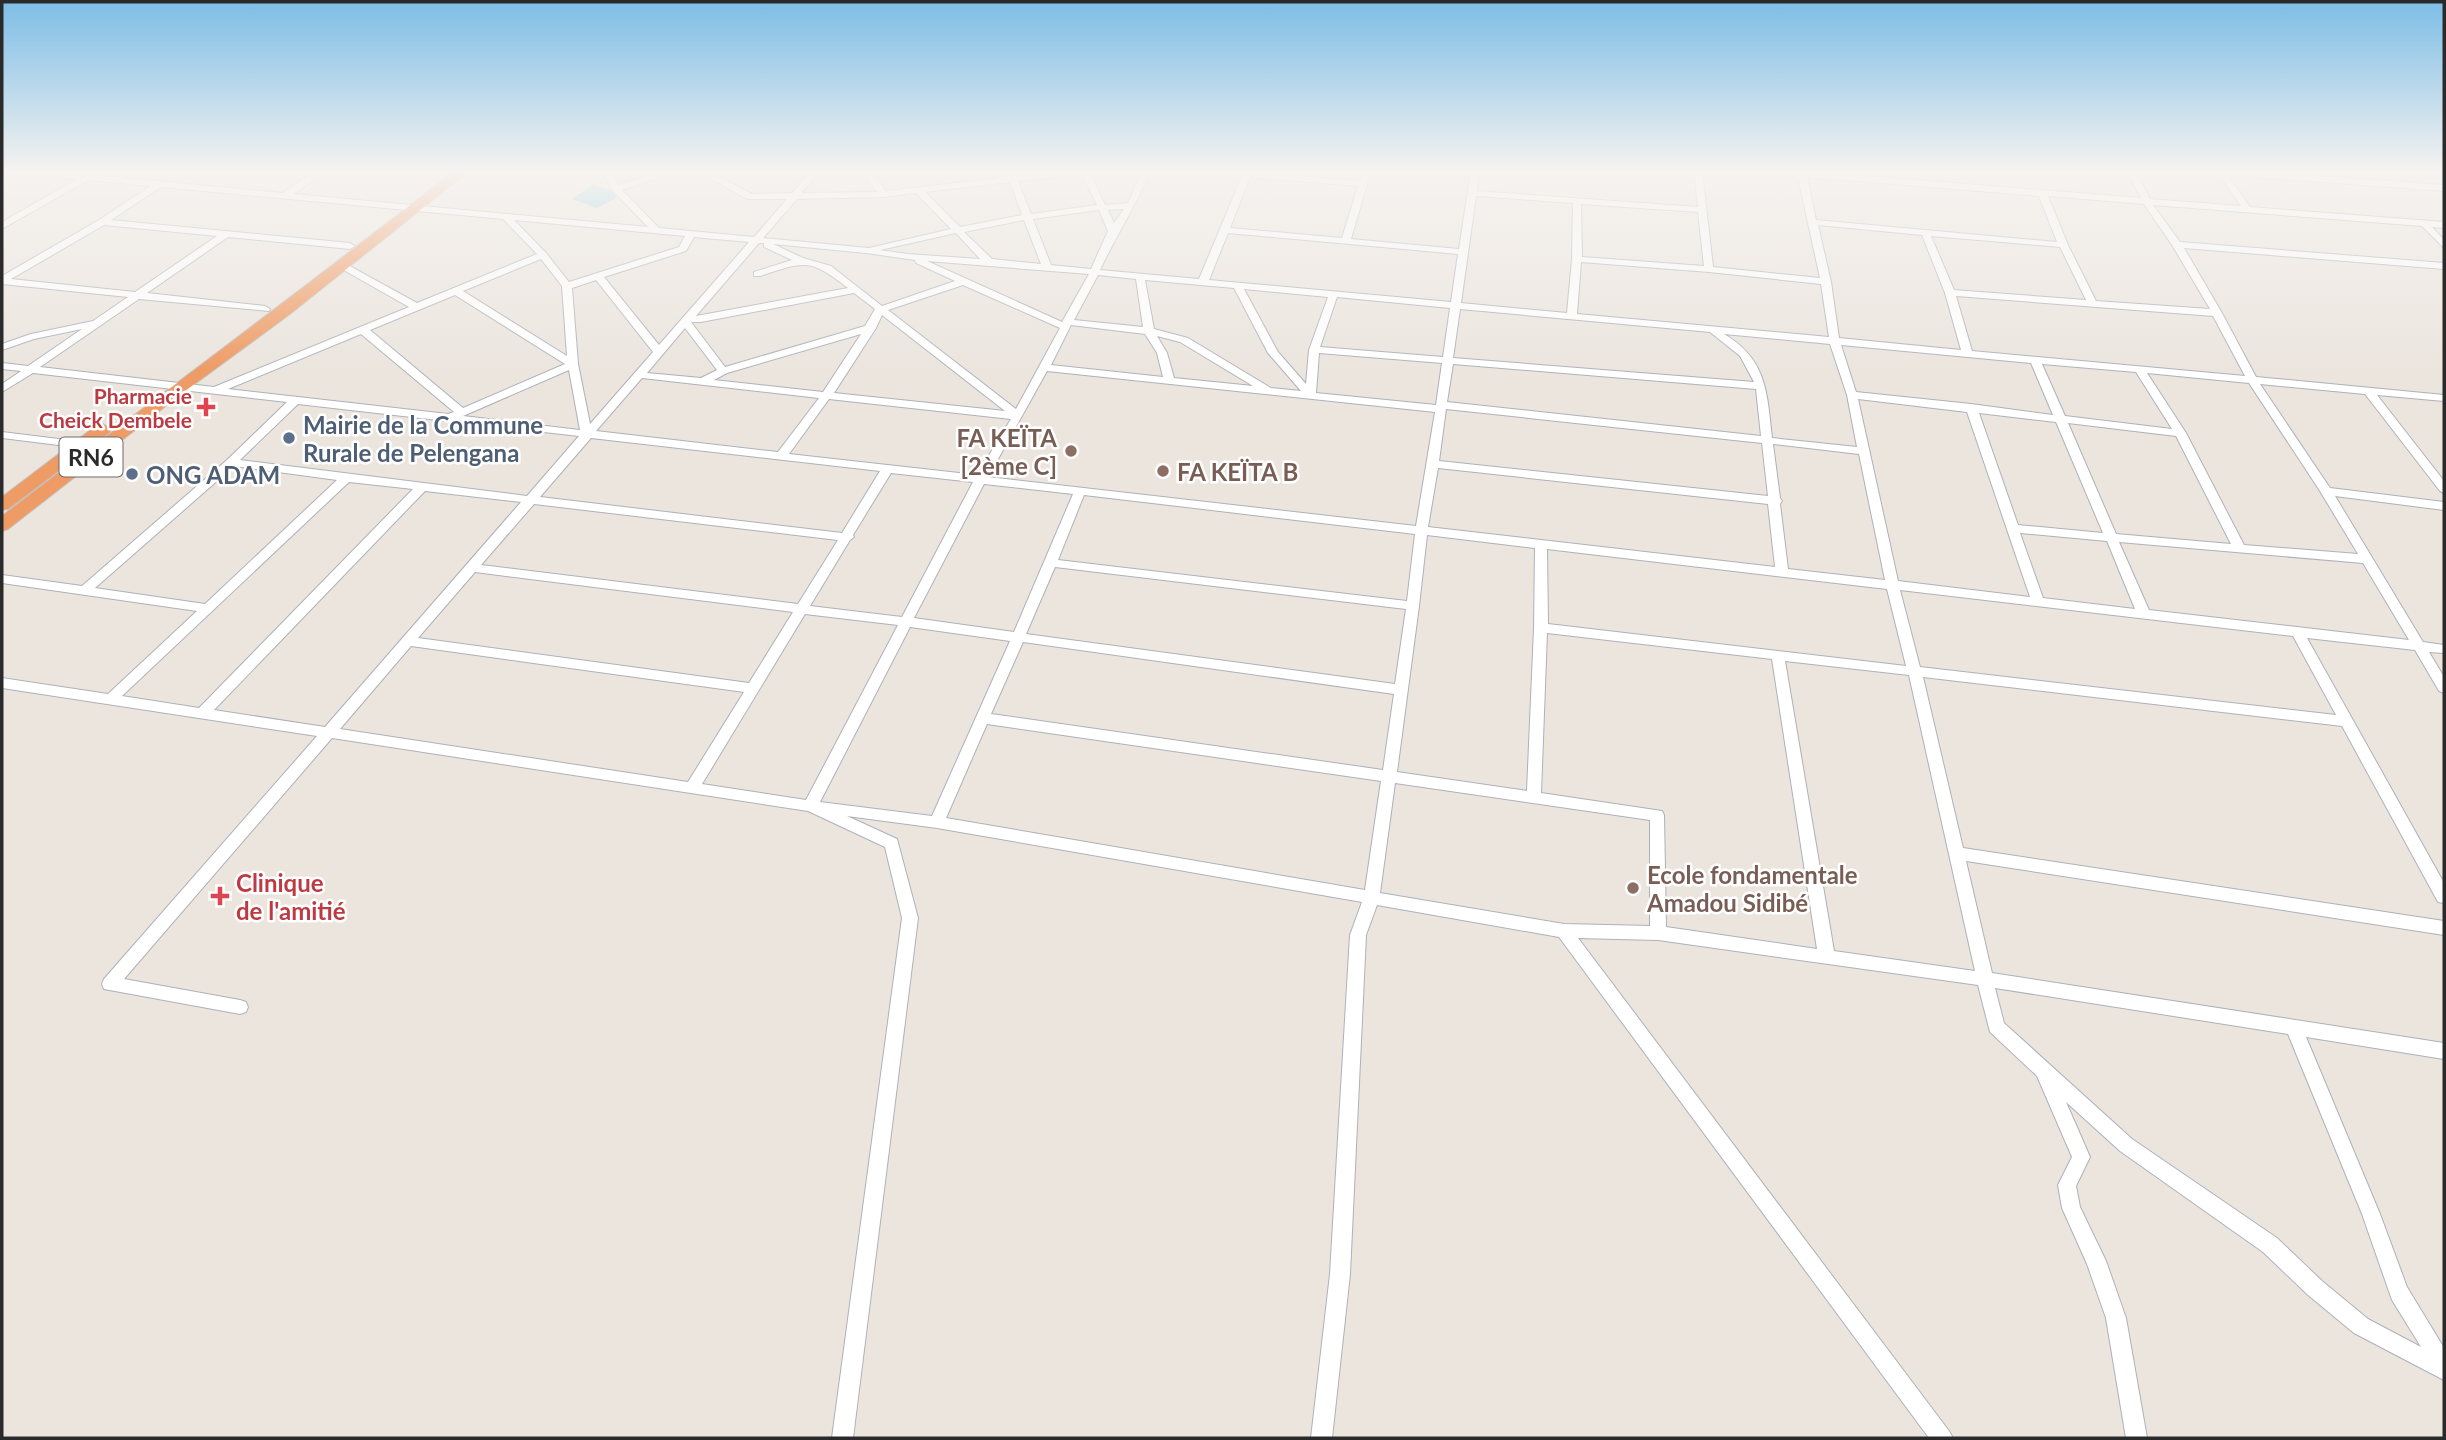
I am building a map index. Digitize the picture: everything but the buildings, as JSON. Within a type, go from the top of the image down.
[{"type":"highway","name":"RN6","points":[[2,505],[359,238]]},
{"type":"highway","name":"RN6","points":[[2,525],[378,238]]},
{"type":"street","points":[[2,281],[75,238]]},
{"type":"street","points":[[2,389],[218,238]]},
{"type":"street","points":[[276,238],[350,246]]},
{"type":"street","points":[[527,238],[567,286],[573,364],[587,435]]},
{"type":"street","points":[[567,286],[683,249],[689,238]]},
{"type":"street","points":[[730,238],[866,250],[908,257],[989,261],[2444,398]]},
{"type":"street","points":[[240,1007],[110,984],[758,238]]},
{"type":"street","points":[[866,250],[923,238]]},
{"type":"street","points":[[965,238],[989,261]]},
{"type":"street","points":[[1036,238],[1047,268]]},
{"type":"street","points":[[810,806],[981,478],[1018,416],[1110,238]]},
{"type":"street","points":[[1203,282],[1221,238]]},
{"type":"street","points":[[1315,238],[1464,252]]},
{"type":"street","points":[[1321,1438],[1340,1274],[1358,935],[1372,896],[1413,606],[1421,530],[1466,238]]},
{"type":"street","points":[[1572,316],[1577,238]]},
{"type":"street","points":[[1706,238],[1709,269]]},
{"type":"street","points":[[1817,238],[1834,341],[1852,394],[1892,585],[1915,673],[1996,1027],[2126,1145],[2270,1245],[2315,1288],[2361,1326],[2444,1368]]},
{"type":"street","points":[[1928,238],[1950,293],[1967,353]]},
{"type":"street","points":[[1991,238],[2063,245]]},
{"type":"street","points":[[2060,238],[2092,303]]},
{"type":"street","points":[[2172,238],[2217,313],[2252,380],[2326,491],[2444,688]]},
{"type":"street","points":[[756,241],[800,260],[828,268],[1018,416]]},
{"type":"street","points":[[2177,245],[2444,267]]},
{"type":"street","points":[[828,268],[842,248]]},
{"type":"street","points":[[216,390],[543,255]]},
{"type":"street","points":[[908,257],[1066,325],[1149,331],[1184,340],[1271,392]]},
{"type":"street","points":[[1577,259],[1709,269],[1826,282]]},
{"type":"street","points":[[757,274],[800,260]]},
{"type":"street","points":[[343,266],[417,307]]},
{"type":"street","points":[[598,276],[659,352]]},
{"type":"street","points":[[1140,276],[1149,331],[1162,353],[1170,380]]},
{"type":"street","points":[[2,281],[265,309]]},
{"type":"street","points":[[782,455],[827,394],[879,310],[964,281]]},
{"type":"street","points":[[1237,285],[1273,353],[1310,395]]},
{"type":"street","points":[[685,320],[854,290]]},
{"type":"street","points":[[456,291],[573,364]]},
{"type":"street","points":[[1950,293],[2217,313]]},
{"type":"street","points":[[1310,395],[1314,350],[1334,295]]},
{"type":"street","points":[[685,320],[723,371]]},
{"type":"street","points":[[2,347],[32,337],[100,322]]},
{"type":"street","points":[[704,380],[723,371],[870,328]]},
{"type":"street","points":[[362,329],[461,412]]},
{"type":"street","points":[[1707,329],[1732,342],[1754,365],[1760,386],[1776,501],[1782,572]]},
{"type":"street","points":[[1314,350],[1760,386]]},
{"type":"street","points":[[2035,359],[2144,614]]},
{"type":"street","points":[[447,419],[573,364]]},
{"type":"street","points":[[2,366],[2444,649]]},
{"type":"street","points":[[1043,367],[1865,451]]},
{"type":"street","points":[[2139,369],[2180,433],[2239,547]]},
{"type":"street","points":[[639,374],[1018,416]]},
{"type":"street","points":[[2368,390],[2444,489]]},
{"type":"street","points":[[1852,394],[2180,433]]},
{"type":"street","points":[[84,591],[231,462],[296,399]]},
{"type":"street","points":[[1971,407],[2038,602]]},
{"type":"street","points":[[2,435],[83,444]]},
{"type":"street","points":[[231,462],[345,478],[848,537]]},
{"type":"street","points":[[1433,464],[1776,501]]},
{"type":"street","points":[[692,788],[888,468]]},
{"type":"street","points":[[112,698],[345,478]]},
{"type":"street","points":[[204,712],[423,486]]},
{"type":"street","points":[[937,822],[1051,563],[1080,490]]},
{"type":"street","points":[[2326,491],[2444,506]]},
{"type":"street","points":[[2015,529],[2367,559]]},
{"type":"street","points":[[1534,796],[1541,628],[1541,544]]},
{"type":"street","points":[[1051,563],[1413,606]]},
{"type":"street","points":[[471,568],[804,608],[1401,690]]},
{"type":"street","points":[[2,579],[206,608]]},
{"type":"street","points":[[1541,628],[2349,722]]},
{"type":"street","points":[[2297,632],[2444,897]]},
{"type":"street","points":[[408,641],[754,689]]},
{"type":"street","points":[[1778,657],[1827,957]]},
{"type":"street","points":[[2,683],[810,806],[937,822],[1564,931],[1658,933],[1985,979],[2444,1051]]},
{"type":"street","points":[[982,718],[1657,815],[1658,933]]},
{"type":"street","points":[[810,806],[892,844],[910,918],[842,1438]]},
{"type":"street","points":[[1956,853],[2444,928]]},
{"type":"street","points":[[1564,931],[1942,1438]]},
{"type":"street","points":[[2294,1028],[2371,1214],[2399,1293],[2444,1368]]},
{"type":"street","points":[[2044,1072],[2081,1157],[2067,1185],[2071,1208],[2096,1261],[2116,1318],[2136,1438]]},
{"type":"place","name":"Pharmacie Cheick Dembele","points":[[206,407]]},
{"type":"place","name":"Mairie de la Commune Rurale de Pelengana","points":[[289,438]]},
{"type":"place","name":"FA KEÏTA [2ème C]","points":[[1071,451]]},
{"type":"place","name":"FA KEÏTA B","points":[[1163,471]]},
{"type":"place","name":"ONG ADAM","points":[[132,474]]},
{"type":"place","name":"Ecole fondamentale Amadou Sidibé","points":[[1633,888]]},
{"type":"place","name":"Clinique de l'amitié","points":[[220,896]]}]
